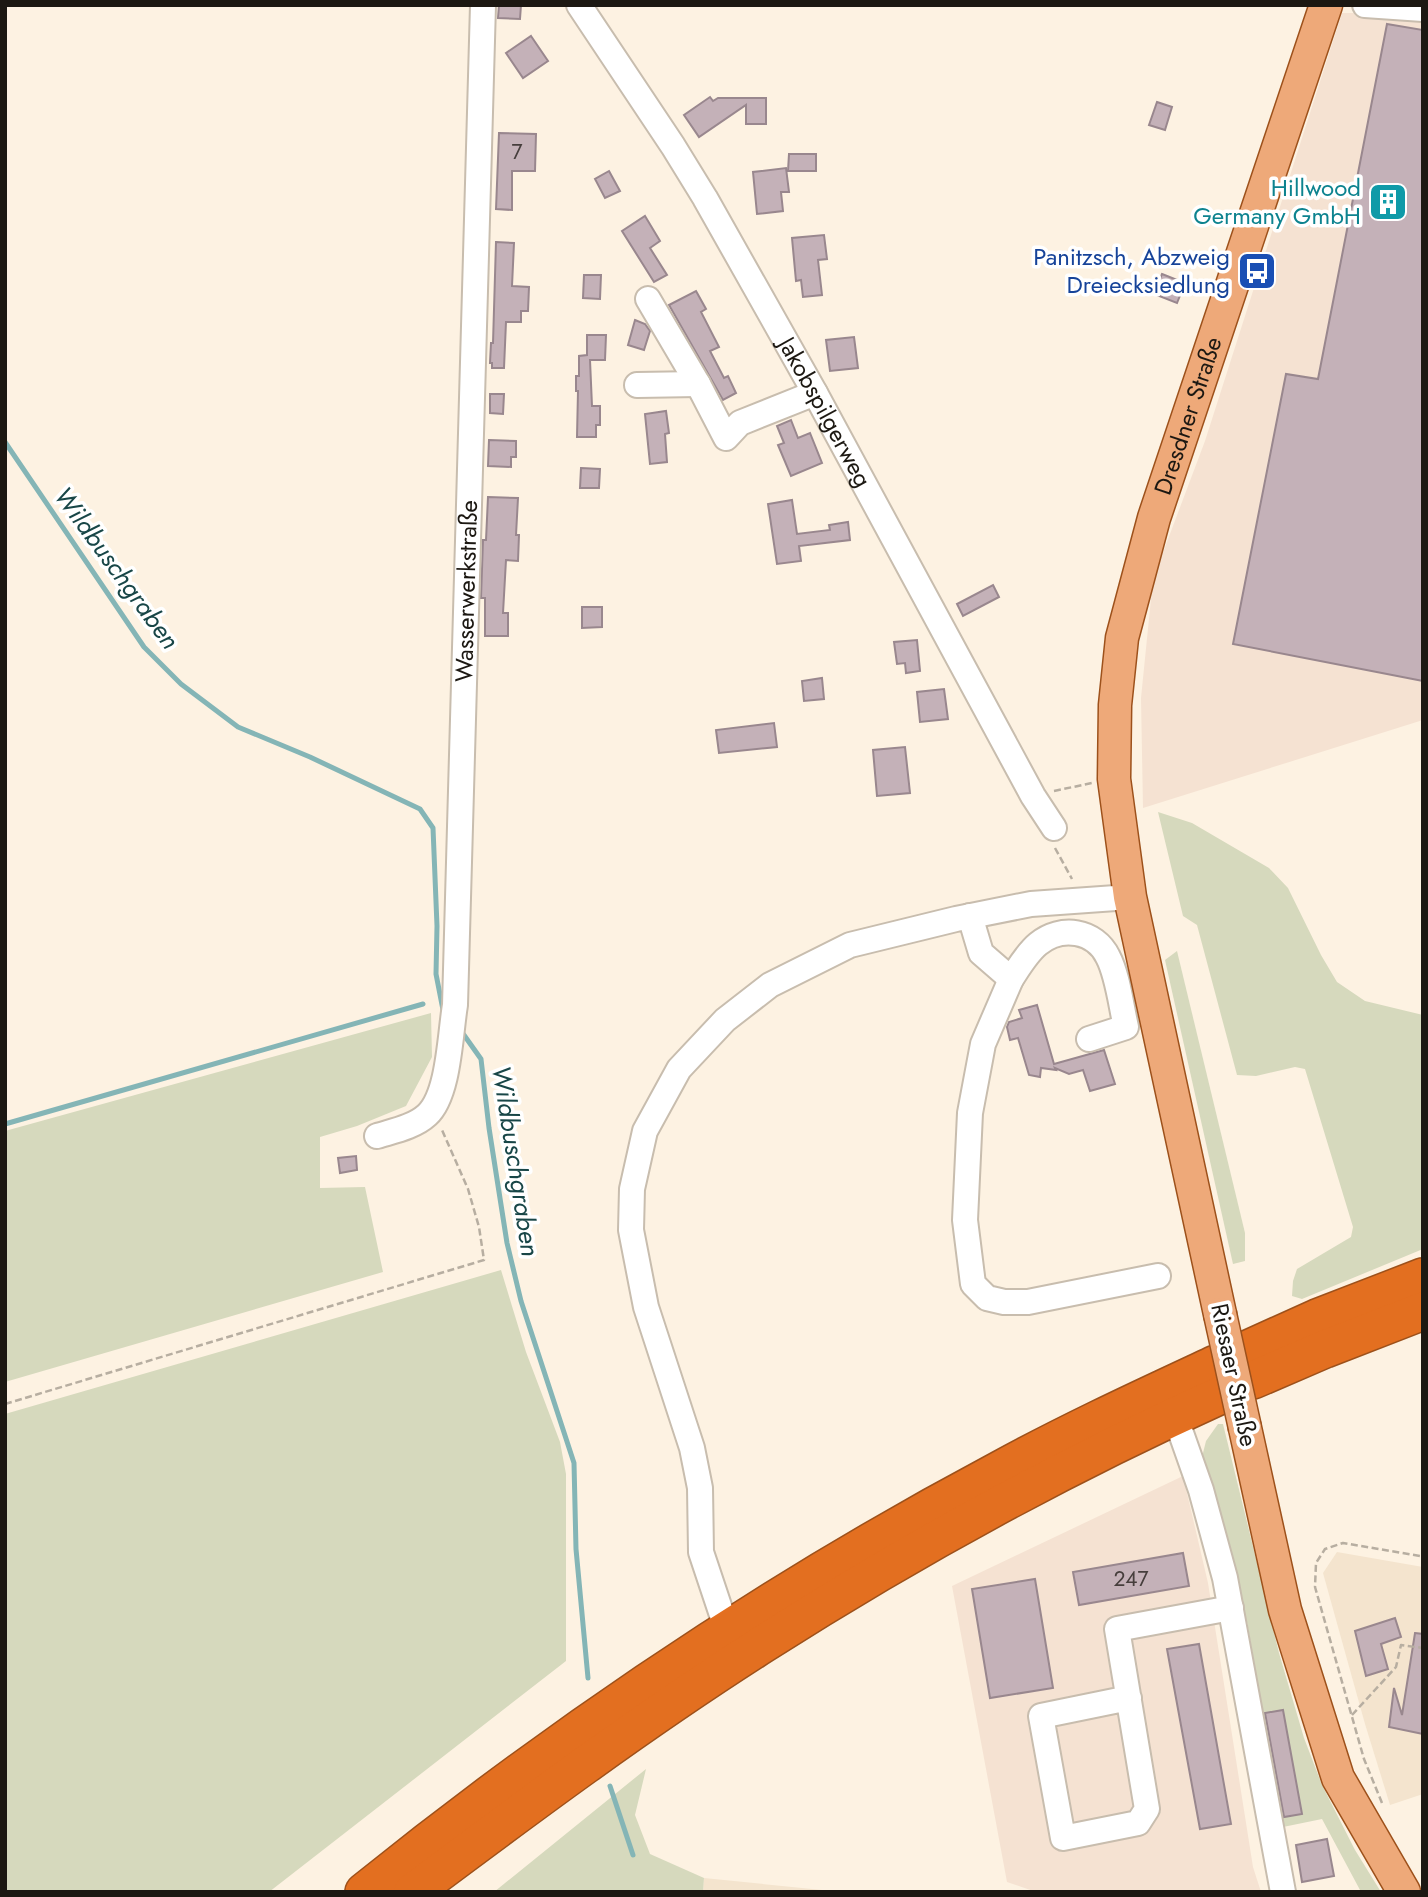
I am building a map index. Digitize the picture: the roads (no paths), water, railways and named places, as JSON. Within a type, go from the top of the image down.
[{"type":"highway","points":[[413,1892],[595,1757],[764,1644],[852,1589],[1004,1502],[1175,1416],[1234,1372],[1317,1318],[1423,1277]]},
{"type":"highway","points":[[364,1892],[579,1730],[727,1630],[844,1557],[997,1471],[1085,1426],[1234,1372],[1325,1349],[1423,1311]]},
{"type":"main road","name":"Dresdner Straße","points":[[1121,839],[1114,779],[1116,691],[1122,638],[1132,597],[1158,506],[1326,5]]},
{"type":"main road","name":"Riesaer Straße","points":[[1121,839],[1130,897],[1285,1610],[1338,1778],[1404,1892]]},
{"type":"street","name":"Wasserwerkstraße","points":[[377,1136],[412,1124],[425,1117],[435,1106],[443,1085],[455,1005],[483,5]]},
{"type":"street","name":"Jakobspilgerweg","points":[[579,5],[705,198],[815,393],[1033,796],[1054,828]]},
{"type":"street","points":[[1366,5],[1423,9]]},
{"type":"street","points":[[648,299],[698,383],[726,438],[740,423],[815,393]]},
{"type":"street","points":[[637,385],[698,383]]},
{"type":"street","points":[[727,1630],[701,1552],[700,1488],[692,1448],[646,1307],[631,1230],[632,1189],[645,1131],[679,1069],[725,1020],[770,985],[850,945],[1031,904],[1130,897]]},
{"type":"street","points":[[970,916],[981,953],[1011,979]]},
{"type":"street","points":[[1089,1038],[1126,1027],[1110,959],[1091,937],[1066,932],[1047,938],[1031,951],[1011,979],[982,1044],[970,1113],[965,1220],[973,1284],[987,1298],[1004,1302],[1028,1302],[1158,1276]]},
{"type":"street","points":[[1175,1416],[1201,1490],[1231,1608],[1283,1892]]},
{"type":"street","points":[[1129,1698],[1041,1716],[1063,1839],[1138,1823],[1147,1809],[1129,1698],[1117,1629],[1231,1608]]},
{"type":"waterway","name":"Wildbuschgraben","points":[[5,442],[144,647],[181,684],[238,727],[310,757],[420,809],[433,828],[436,974],[444,1015]]},
{"type":"waterway","points":[[5,1124],[423,1004]]},
{"type":"waterway","name":"Wildbuschgraben","points":[[459,1028],[481,1059],[507,1243],[521,1301],[574,1463],[576,1549],[588,1678]]},
{"type":"waterway","name":"Wildbuschgraben","points":[[610,1786],[633,1855]]},
{"type":"place","name":"Hillwood Germany GmbH","points":[[1388,202]]},
{"type":"place","name":"Panitzsch, Abzweig Dreiecksiedlung","points":[[1257,271]]}]
